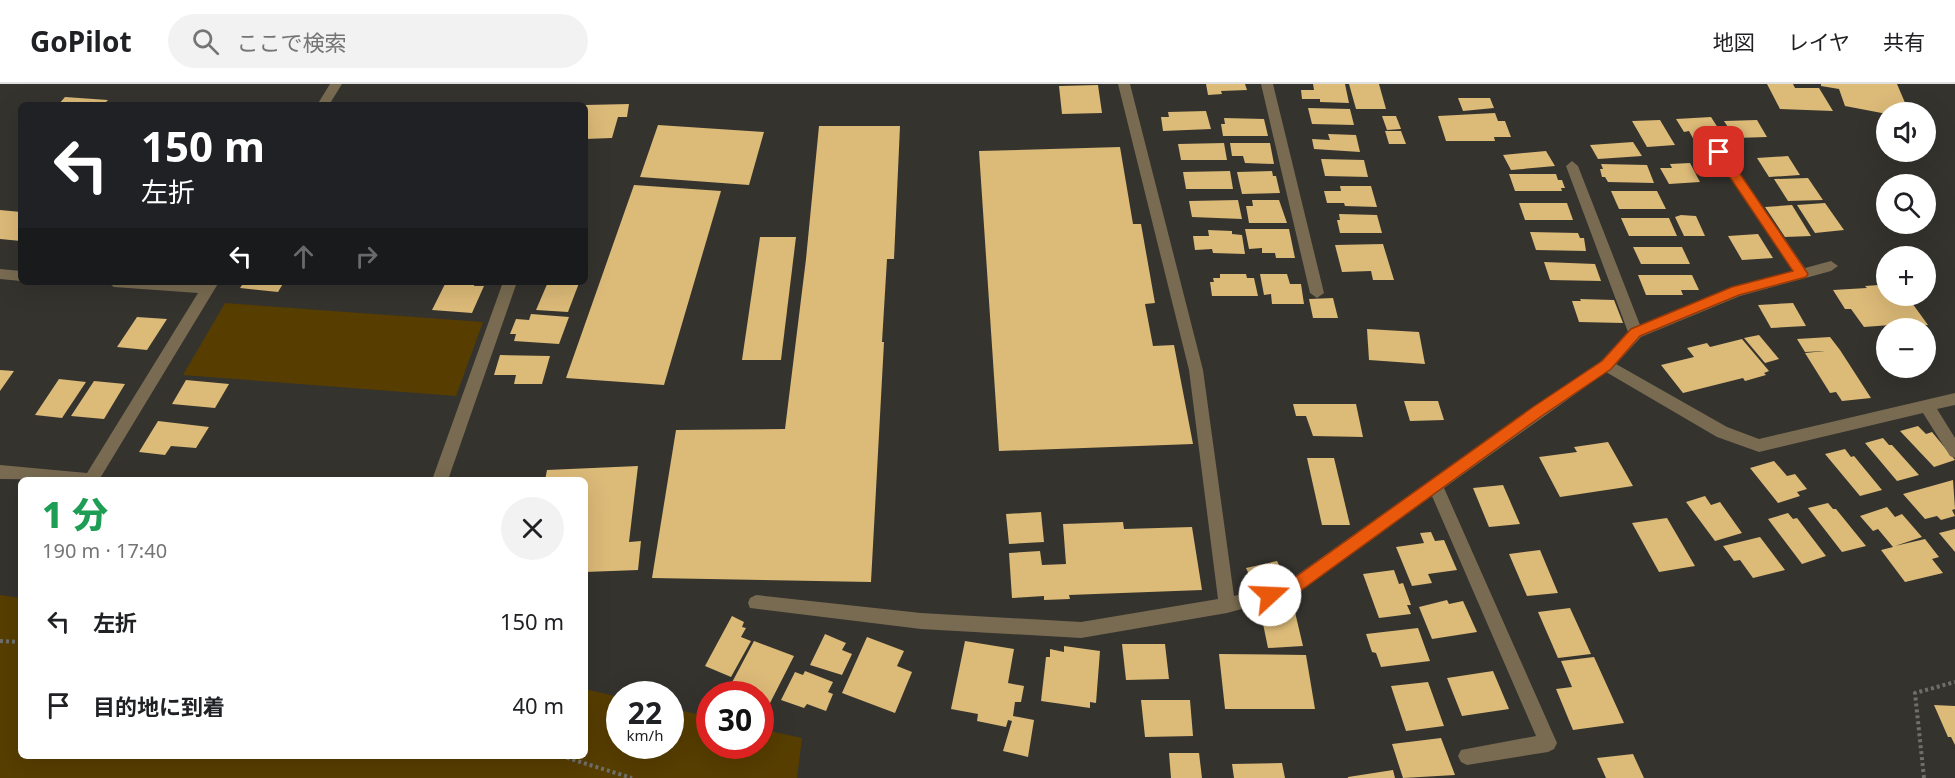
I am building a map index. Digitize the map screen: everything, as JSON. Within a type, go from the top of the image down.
[{"type":"street","points":[[325,102],[336,84]]},
{"type":"street","points":[[1124,84],[1196,370],[1227,605]]},
{"type":"street","points":[[1267,84],[1317,293]]},
{"type":"street","points":[[1719,152],[1802,274]]},
{"type":"street","points":[[1572,166],[1636,333]]},
{"type":"street","points":[[756,603],[921,621],[1081,630],[1227,605],[1291,589],[1538,411],[1606,365],[1636,333],[1737,291],[1831,266]]},
{"type":"street","points":[[0,274],[18,276]]},
{"type":"street","points":[[92,477],[210,285]]},
{"type":"street","points":[[441,477],[509,285]]},
{"type":"street","points":[[1606,365],[1722,432],[1759,447],[1955,399]]},
{"type":"street","points":[[1927,406],[1955,451]]},
{"type":"street","points":[[0,472],[56,477]]},
{"type":"street","points":[[1435,486],[1548,743],[1467,756]]},
{"type":"path","points":[[0,641],[18,642]]},
{"type":"path","points":[[1924,778],[1915,693],[1955,682]]},
{"type":"path","points":[[571,759],[632,778]]},
{"type":"shaded area","points":[[225,303],[483,322],[456,396],[183,375]]},
{"type":"shaded area","points":[[0,595],[18,598],[18,759],[588,759],[588,690],[606,694],[606,759],[684,759],[684,711],[696,714],[696,759],[774,759],[774,732],[802,738],[797,778],[0,778]]},
{"type":"building","points":[[1206,84],[1245,84],[1247,90],[1221,91],[1222,94],[1208,95]]},
{"type":"building","points":[[1313,84],[1345,84],[1349,103],[1302,99],[1301,90],[1314,90]]},
{"type":"building","points":[[1349,84],[1379,84],[1386,109],[1356,109]]},
{"type":"building","points":[[1767,84],[1793,84],[1795,88],[1819,88],[1833,111],[1780,109]]},
{"type":"building","points":[[1821,84],[1897,84],[1905,102],[1876,102],[1876,112],[1845,106],[1839,89],[1821,86]]},
{"type":"building","points":[[1098,85],[1102,113],[1062,114],[1059,86]]},
{"type":"building","points":[[65,97],[108,100],[106,102],[61,102]]},
{"type":"building","points":[[1458,98],[1490,98],[1494,108],[1463,111]]},
{"type":"building","points":[[629,104],[627,117],[618,117],[612,138],[588,139],[588,105]]},
{"type":"building","points":[[1308,108],[1350,109],[1354,125],[1312,124]]},
{"type":"building","points":[[1206,111],[1211,129],[1163,131],[1161,117],[1169,117],[1168,112]]},
{"type":"building","points":[[1495,113],[1498,121],[1505,121],[1511,137],[1494,137],[1495,141],[1446,141],[1438,116]]},
{"type":"building","points":[[1382,116],[1396,116],[1401,129],[1387,130]]},
{"type":"building","points":[[1711,117],[1727,142],[1696,144],[1689,131],[1684,132],[1676,119]]},
{"type":"building","points":[[1224,118],[1264,119],[1268,136],[1223,136],[1221,124],[1225,124]]},
{"type":"building","points":[[1660,120],[1675,145],[1647,147],[1632,121]]},
{"type":"building","points":[[1757,120],[1767,137],[1735,138],[1724,121]]},
{"type":"building","points":[[658,125],[764,132],[749,185],[640,177]]},
{"type":"building","points":[[819,126],[900,126],[894,259],[887,259],[871,582],[652,578],[676,430],[785,429],[806,259]]},
{"type":"building","points":[[1385,131],[1401,131],[1406,144],[1389,144]]},
{"type":"building","points":[[1328,134],[1356,135],[1360,152],[1314,149],[1312,139],[1330,140]]},
{"type":"building","points":[[1633,142],[1642,156],[1598,159],[1590,145]]},
{"type":"building","points":[[1224,143],[1227,160],[1181,160],[1178,144]]},
{"type":"building","points":[[1230,143],[1270,143],[1274,164],[1245,163],[1243,156],[1232,156]]},
{"type":"building","points":[[1120,147],[1133,224],[1141,224],[1155,303],[1145,304],[1153,346],[1174,345],[1193,444],[999,451],[979,151]]},
{"type":"building","points":[[1546,151],[1555,166],[1511,170],[1503,155]]},
{"type":"building","points":[[1788,156],[1800,175],[1769,177],[1757,158]]},
{"type":"building","points":[[1321,159],[1364,160],[1368,177],[1325,176]]},
{"type":"building","points":[[1690,163],[1700,182],[1669,184],[1660,168],[1672,168],[1670,164]]},
{"type":"building","points":[[1601,164],[1647,165],[1654,183],[1608,182],[1605,177],[1602,177]]},
{"type":"building","points":[[1230,171],[1233,189],[1186,189],[1183,172]]},
{"type":"building","points":[[1272,171],[1273,176],[1276,176],[1280,193],[1242,194],[1237,172]]},
{"type":"building","points":[[1509,174],[1556,174],[1558,180],[1562,180],[1565,188],[1561,188],[1562,191],[1515,191]]},
{"type":"building","points":[[1808,178],[1823,200],[1788,201],[1774,179]]},
{"type":"building","points":[[634,185],[721,191],[664,385],[566,378]]},
{"type":"building","points":[[1340,186],[1371,186],[1377,207],[1327,203],[1324,191],[1341,191]]},
{"type":"building","points":[[1611,191],[1657,191],[1666,209],[1619,209]]},
{"type":"building","points":[[1238,200],[1242,219],[1192,217],[1189,201]]},
{"type":"building","points":[[1252,200],[1279,200],[1287,223],[1249,223],[1246,206],[1253,206]]},
{"type":"building","points":[[1519,203],[1567,203],[1573,220],[1525,220]]},
{"type":"building","points":[[1825,203],[1844,230],[1815,233],[1797,205]]},
{"type":"building","points":[[1792,205],[1811,236],[1785,237],[1765,207]]},
{"type":"building","points":[[0,210],[18,212],[18,241],[0,239]]},
{"type":"building","points":[[1339,214],[1377,215],[1382,233],[1340,233],[1337,220],[1340,220]]},
{"type":"building","points":[[1696,216],[1705,236],[1684,236],[1675,217]]},
{"type":"building","points":[[1621,218],[1669,218],[1677,236],[1629,236]]},
{"type":"building","points":[[1245,229],[1289,229],[1295,258],[1276,258],[1275,253],[1262,253],[1262,248],[1249,249]]},
{"type":"building","points":[[1208,230],[1232,231],[1232,234],[1242,235],[1245,254],[1213,253],[1212,249],[1195,250],[1193,236],[1209,236]]},
{"type":"building","points":[[1530,232],[1578,233],[1580,238],[1584,238],[1586,251],[1536,250]]},
{"type":"building","points":[[1758,234],[1773,258],[1742,260],[1728,236]]},
{"type":"building","points":[[760,237],[796,237],[781,360],[742,360]]},
{"type":"building","points":[[1383,244],[1394,280],[1373,280],[1371,271],[1342,272],[1335,245]]},
{"type":"building","points":[[1633,247],[1682,247],[1690,264],[1641,264]]},
{"type":"building","points":[[1544,262],[1595,264],[1601,281],[1550,280]]},
{"type":"building","points":[[1220,274],[1246,274],[1247,278],[1254,278],[1258,296],[1212,296],[1210,282],[1214,282],[1213,278],[1220,278]]},
{"type":"building","points":[[1260,274],[1287,274],[1290,284],[1301,284],[1304,304],[1272,304],[1271,294],[1264,295]]},
{"type":"building","points":[[1638,275],[1692,275],[1699,290],[1681,290],[1683,295],[1646,295]]},
{"type":"building","points":[[242,285],[282,285],[278,292],[240,288]]},
{"type":"building","points":[[444,285],[484,286],[472,313],[432,310]]},
{"type":"building","points":[[547,285],[578,285],[568,312],[536,310]]},
{"type":"building","points":[[1876,285],[1876,306],[1914,306],[1923,318],[1876,318],[1876,326],[1864,327],[1851,309],[1845,309],[1833,290],[1867,288],[1865,286]]},
{"type":"building","points":[[1333,298],[1338,318],[1313,318],[1309,299]]},
{"type":"building","points":[[1580,299],[1614,300],[1623,323],[1579,322],[1572,301],[1581,301]]},
{"type":"building","points":[[1793,303],[1806,326],[1771,328],[1758,305]]},
{"type":"building","points":[[531,314],[569,317],[559,344],[514,341],[516,334],[510,334],[516,319],[529,320]]},
{"type":"building","points":[[137,317],[167,319],[147,350],[117,347]]},
{"type":"building","points":[[1367,329],[1419,332],[1425,364],[1369,360]]},
{"type":"building","points":[[1759,335],[1779,359],[1765,363],[1744,338]]},
{"type":"building","points":[[1830,337],[1871,398],[1842,401],[1836,392],[1830,393],[1805,353],[1825,351],[1805,352],[1797,339]]},
{"type":"building","points":[[1742,339],[1769,371],[1764,373],[1766,375],[1745,381],[1743,378],[1683,393],[1661,365],[1694,357],[1687,348],[1707,343],[1710,347]]},
{"type":"building","points":[[500,355],[550,356],[542,384],[514,384],[516,375],[494,375]]},
{"type":"building","points":[[0,370],[14,371],[0,391]]},
{"type":"building","points":[[59,379],[86,382],[62,418],[35,415]]},
{"type":"building","points":[[186,380],[229,384],[215,408],[172,404]]},
{"type":"building","points":[[94,381],[125,384],[104,419],[71,416]]},
{"type":"building","points":[[1404,401],[1438,401],[1444,420],[1410,421]]},
{"type":"building","points":[[1293,404],[1356,404],[1363,437],[1313,436],[1306,416],[1296,416]]},
{"type":"building","points":[[158,421],[209,427],[196,448],[171,446],[165,455],[139,452]]},
{"type":"building","points":[[1918,426],[1926,434],[1932,432],[1955,460],[1934,467],[1900,431]]},
{"type":"building","points":[[1883,438],[1919,475],[1897,481],[1865,443]]},
{"type":"building","points":[[1608,442],[1633,486],[1560,497],[1539,457],[1577,452],[1574,447]]},
{"type":"building","points":[[1845,449],[1851,457],[1854,456],[1882,490],[1860,496],[1825,454]]},
{"type":"building","points":[[1307,458],[1334,458],[1350,525],[1322,525]]},
{"type":"building","points":[[1774,461],[1787,476],[1795,474],[1807,489],[1797,492],[1800,496],[1778,503],[1750,468]]},
{"type":"building","points":[[638,466],[629,542],[641,541],[638,570],[588,572],[588,477],[546,477],[547,470]]},
{"type":"building","points":[[1953,480],[1955,509],[1952,510],[1955,516],[1941,520],[1937,516],[1925,519],[1903,494]]},
{"type":"building","points":[[1503,485],[1520,524],[1489,527],[1473,488]]},
{"type":"building","points":[[1705,496],[1711,505],[1720,502],[1742,533],[1715,541],[1686,502]]},
{"type":"building","points":[[1828,503],[1836,509],[1866,546],[1842,552],[1808,508]]},
{"type":"building","points":[[1887,507],[1895,517],[1902,514],[1922,537],[1895,546],[1925,539],[1939,557],[1932,559],[1943,573],[1905,582],[1881,550],[1893,547],[1878,529],[1873,531],[1860,516]]},
{"type":"building","points":[[1041,512],[1044,542],[1009,544],[1006,514]]},
{"type":"building","points":[[1788,513],[1793,519],[1797,518],[1826,556],[1802,564],[1768,519]]},
{"type":"building","points":[[1667,518],[1695,566],[1659,572],[1632,523]]},
{"type":"building","points":[[1123,522],[1124,529],[1192,527],[1202,590],[1069,595],[1070,599],[1044,600],[1044,596],[1012,598],[1009,553],[1040,551],[1042,565],[1066,564],[1063,524]]},
{"type":"building","points":[[1955,529],[1955,552],[1939,533]]},
{"type":"building","points":[[1431,532],[1435,541],[1444,540],[1457,570],[1428,574],[1432,583],[1412,586],[1396,547],[1424,543],[1420,533]]},
{"type":"building","points":[[1760,537],[1785,570],[1753,578],[1740,560],[1734,561],[1723,546]]},
{"type":"building","points":[[1540,550],[1558,593],[1527,596],[1509,554]]},
{"type":"building","points":[[1277,561],[1284,575],[1253,583],[1246,568]]},
{"type":"building","points":[[1394,570],[1399,584],[1403,583],[1411,605],[1407,605],[1411,614],[1379,618],[1363,574]]},
{"type":"building","points":[[1447,600],[1449,604],[1463,601],[1477,632],[1432,639],[1419,607]]},
{"type":"building","points":[[1294,608],[1303,646],[1268,648],[1260,609]]},
{"type":"building","points":[[1570,608],[1591,654],[1558,658],[1538,612]]},
{"type":"building","points":[[732,616],[744,622],[742,627],[746,628],[741,637],[751,641],[731,677],[705,666]]},
{"type":"building","points":[[1418,628],[1430,661],[1381,667],[1376,653],[1372,652],[1366,634]]},
{"type":"building","points":[[825,634],[846,643],[842,650],[852,654],[842,675],[810,665]]},
{"type":"building","points":[[867,637],[904,651],[897,666],[912,672],[895,713],[842,693]]},
{"type":"building","points":[[754,641],[794,656],[774,695],[774,681],[733,681]]},
{"type":"building","points":[[965,641],[1014,649],[1008,683],[1024,686],[1021,702],[1015,702],[1013,716],[1034,720],[1028,757],[1003,751],[1012,721],[1008,720],[1006,727],[977,721],[978,714],[951,709]]},
{"type":"building","points":[[1122,644],[1165,644],[1169,679],[1126,680]]},
{"type":"building","points":[[1064,646],[1100,651],[1096,703],[1090,702],[1090,708],[1041,701],[1046,657],[1050,657],[1050,649],[1064,652]]},
{"type":"building","points":[[1219,654],[1306,655],[1315,709],[1225,709]]},
{"type":"building","points":[[1594,657],[1624,723],[1573,730],[1556,689],[1572,687],[1561,661]]},
{"type":"building","points":[[805,671],[833,682],[828,692],[833,694],[826,711],[807,704],[804,708],[781,700],[795,672],[803,675]]},
{"type":"building","points":[[1493,671],[1509,709],[1462,716],[1447,678]]},
{"type":"building","points":[[1428,682],[1444,726],[1406,731],[1391,686]]},
{"type":"building","points":[[1141,700],[1190,700],[1193,736],[1145,737]]},
{"type":"building","points":[[1934,705],[1955,706],[1955,745],[1951,737],[1948,737]]},
{"type":"building","points":[[1441,738],[1455,775],[1403,778],[1392,744]]},
{"type":"building","points":[[1169,753],[1199,753],[1202,778],[1171,778]]},
{"type":"building","points":[[1633,754],[1644,778],[1606,778],[1597,758]]},
{"type":"building","points":[[1282,763],[1285,778],[1234,778],[1232,764]]},
{"type":"building","points":[[1393,770],[1395,778],[1348,778],[1348,777]]},
{"type":"route","points":[[1270,595],[1291,589],[1538,411],[1606,365],[1636,333],[1737,291],[1802,274],[1719,152]]}]
